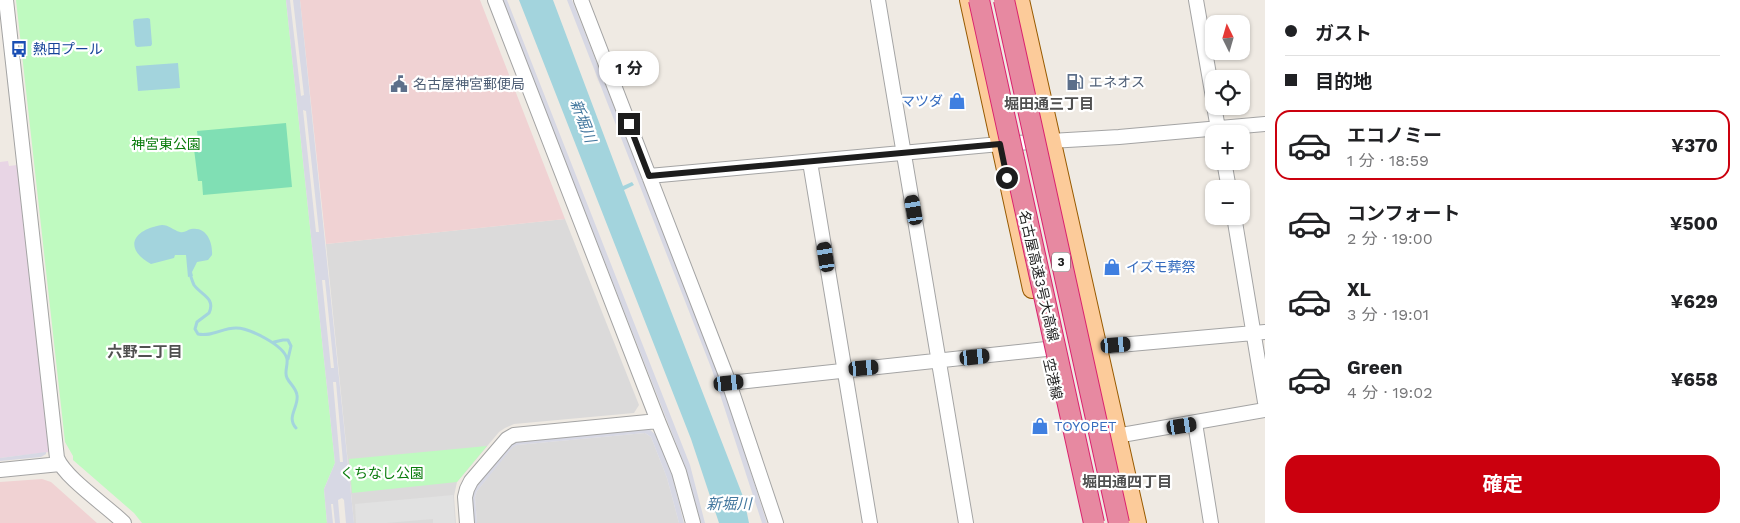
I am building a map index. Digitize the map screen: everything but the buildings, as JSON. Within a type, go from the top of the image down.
[{"type":"highway","name":"名古屋高速3号大高線","points":[[979,0],[1094,523]]},
{"type":"highway","name":"名古屋高速3号大高線","points":[[1004,0],[1119,523]]},
{"type":"main road","name":"空港線","points":[[969,0],[1086,523]]},
{"type":"main road","points":[[1020,0],[1116,436],[1137,523]]},
{"type":"street","points":[[6,0],[56,450],[60,464],[73,478],[124,523]]},
{"type":"street","points":[[495,0],[679,472],[693,523]]},
{"type":"street","points":[[581,0],[729,383],[776,523]]},
{"type":"street","points":[[878,0],[966,523]]},
{"type":"street","points":[[1196,0],[1208,70]]},
{"type":"street","points":[[1250,126],[1265,124]]},
{"type":"street","points":[[649,176],[1000,144],[1205,132]]},
{"type":"street","points":[[810,162],[870,523]]},
{"type":"street","points":[[1236,225],[1259,332],[1265,402]]},
{"type":"street","points":[[1097,347],[1259,332]]},
{"type":"street","points":[[729,383],[1046,349]]},
{"type":"street","points":[[1116,436],[1265,410]]},
{"type":"street","points":[[467,523],[465,497],[471,482],[507,439],[514,435],[658,421]]},
{"type":"street","points":[[1195,423],[1211,523]]},
{"type":"street","points":[[0,470],[60,464]]},
{"type":"shaded area","points":[[286,0],[290,0],[301,96],[304,95],[293,0],[300,0],[354,523],[346,523],[344,500],[342,498],[338,500],[340,523],[335,523],[333,504],[331,504],[333,523],[327,523],[324,489],[335,463]],"holes":[[[303,110],[306,111],[319,232],[316,232]],[[322,280],[325,280],[334,368],[331,368]],[[333,382],[336,382],[343,462],[340,462]]]},
{"type":"shaded area","points":[[300,0],[480,0],[565,219],[326,244]]},
{"type":"shaded area","points":[[502,0],[507,0],[690,465],[705,523],[701,523],[686,469]]},
{"type":"shaded area","points":[[567,0],[572,0],[696,316],[731,411],[767,523],[762,523],[712,370]]},
{"type":"shaded area","points":[[8,161],[9,166],[17,165],[49,452],[0,458],[0,162]]},
{"type":"shaded area","points":[[565,219],[639,405],[634,413],[514,424],[505,428],[499,432],[457,482],[454,496],[456,523],[354,523],[326,244]]},
{"type":"shaded area","points":[[648,428],[656,435],[672,475],[684,523],[679,523],[667,478],[651,437],[645,433],[517,445],[512,448],[477,491],[475,497],[477,523],[472,523],[471,490],[515,440]]},
{"type":"shaded area","points":[[645,433],[651,437],[667,478],[679,523],[477,523],[475,497],[477,491],[512,447]]},
{"type":"shaded area","points":[[46,452],[41,457],[0,461],[0,458]]},
{"type":"shaded area","points":[[42,479],[51,482],[97,523],[0,523],[0,482]]},
{"type":"shaded area","points":[[453,495],[455,523],[433,523],[433,519],[386,523],[356,523],[355,504]]},
{"type":"green space","name":"神宮東公園","points":[[16,0],[286,0],[335,463],[324,489],[327,523],[142,523],[134,513],[73,460],[73,456],[65,442]]},
{"type":"green space","points":[[286,123],[292,187],[203,195],[202,181],[198,181],[194,149],[199,148],[197,131]]},
{"type":"green space","name":"くちなし公園","points":[[487,446],[457,482],[352,493],[349,459]]},
{"type":"water","name":"新堀川","points":[[519,0],[553,0],[623,186],[632,182],[634,185],[624,190],[744,499],[749,523],[719,523],[691,439]]},
{"type":"water","points":[[135,19],[150,19],[152,44],[151,46],[137,47],[135,45],[133,21]]},
{"type":"water","points":[[178,63],[180,88],[138,91],[136,66]]},
{"type":"water","points":[[162,225],[182,232],[197,229],[208,236],[212,255],[208,260],[197,262],[192,272],[193,276],[188,277],[186,255],[175,255],[174,258],[151,264],[137,252],[134,246],[135,240],[139,235],[152,227]]},
{"type":"waterway","points":[[191,277],[194,285],[207,297],[211,304],[209,313],[197,322],[195,329],[198,334],[203,335],[231,328],[242,329],[257,334],[280,348],[287,359],[286,376],[297,395],[292,416],[293,424],[296,428]]},
{"type":"waterway","points":[[274,342],[288,340],[291,346],[288,359]]},
{"type":"place","name":"熱田プール","points":[[19,49]]},
{"type":"place","name":"エネオス","points":[[1075,82]]},
{"type":"place","name":"名古屋神宮郵便局","points":[[399,84]]},
{"type":"place","name":"マツダ","points":[[957,101]]},
{"type":"place","name":"イズモ葬祭","points":[[1112,267]]},
{"type":"place","name":"TOYOPET","points":[[1040,426]]},
{"type":"district","name":"堀田通三丁目","points":[[1049,104]]},
{"type":"district","name":"六野二丁目","points":[[145,352]]},
{"type":"district","name":"堀田通四丁目","points":[[1127,482]]},
{"type":"route","points":[[629,124],[649,176],[1000,144],[1007,178]]}]
